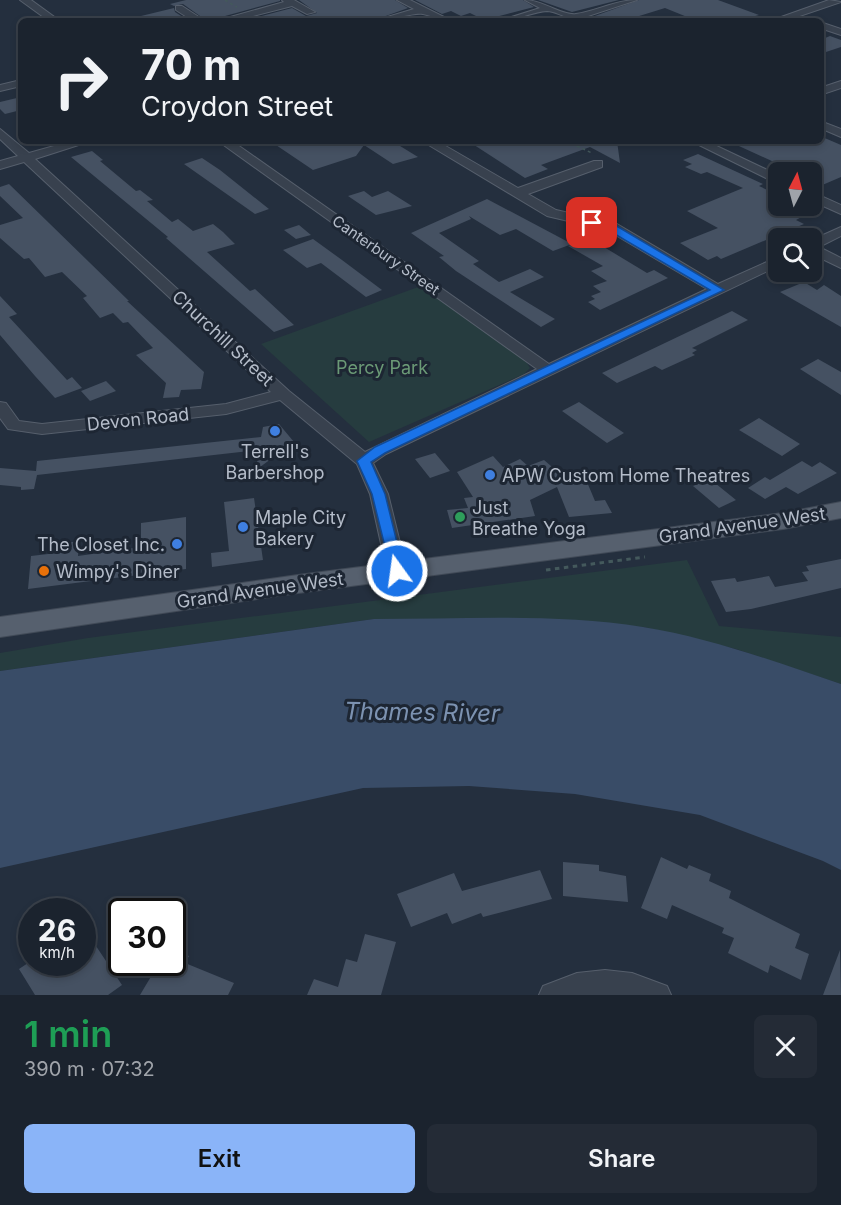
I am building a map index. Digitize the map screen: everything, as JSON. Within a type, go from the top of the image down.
[{"type":"main road","name":"Grand Avenue West","points":[[0,627],[397,571],[783,521],[841,510]]},
{"type":"street","points":[[26,0],[51,18]]},
{"type":"street","points":[[402,0],[440,18]]},
{"type":"street","points":[[530,0],[574,18]]},
{"type":"street","points":[[579,18],[632,0]]},
{"type":"street","points":[[784,18],[838,0]]},
{"type":"street","points":[[233,18],[290,2],[310,12]]},
{"type":"street","points":[[179,8],[195,18]]},
{"type":"street","points":[[514,18],[549,8]]},
{"type":"street","points":[[391,18],[422,10]]},
{"type":"street","points":[[793,15],[801,18]]},
{"type":"street","points":[[824,26],[841,32]]},
{"type":"street","points":[[0,88],[18,84]]},
{"type":"street","points":[[824,90],[841,84]]},
{"type":"street","points":[[824,126],[841,133]]},
{"type":"street","name":"Churchill Street","points":[[0,133],[284,394],[364,461],[379,494],[397,571]]},
{"type":"street","points":[[0,165],[75,144]]},
{"type":"street","name":"Canterbury Street","points":[[228,144],[548,370]]},
{"type":"street","points":[[433,144],[552,213],[612,228],[718,290]]},
{"type":"street","points":[[703,144],[768,175]]},
{"type":"street","points":[[517,193],[598,164]]},
{"type":"street","points":[[822,201],[841,210]]},
{"type":"street","points":[[822,241],[841,231]]},
{"type":"street","points":[[822,253],[841,264]]},
{"type":"street","points":[[364,461],[380,450],[768,266]]},
{"type":"street","name":"Devon Road","points":[[0,407],[14,425],[42,429],[226,409],[284,394]]},
{"type":"street","points":[[552,995],[566,988],[590,983],[619,984],[658,995]]},
{"type":"path","points":[[572,144],[607,160],[598,164]]},
{"type":"path","points":[[576,146],[580,144]]},
{"type":"green space","name":"Percy Park","points":[[421,286],[523,357],[530,368],[524,374],[369,442],[261,344]]},
{"type":"green space","points":[[687,560],[719,626],[841,637],[841,684],[736,649],[644,627],[374,619],[0,671],[0,653],[88,638]]},
{"type":"water","name":"Thames River","points":[[543,618],[643,627],[718,644],[841,684],[841,870],[823,861],[700,815],[575,794],[469,786],[363,788],[0,868],[0,671],[374,619]]},
{"type":"building","points":[[186,0],[280,0],[218,18],[203,18],[183,4],[174,6],[170,4]]},
{"type":"building","points":[[299,0],[395,0],[408,8],[380,18],[361,18],[361,16],[352,18],[254,18],[292,8],[306,16],[317,13]]},
{"type":"building","points":[[415,0],[523,0],[534,7],[492,18],[480,18],[470,13],[461,16],[451,11],[442,14]]},
{"type":"building","points":[[538,0],[619,0],[572,12]]},
{"type":"building","points":[[639,0],[718,0],[759,15],[748,18],[690,18],[665,8],[633,18],[592,17]]},
{"type":"building","points":[[174,8],[175,12],[184,18],[141,18],[141,16]]},
{"type":"building","points":[[830,36],[841,40],[841,47],[824,53],[824,38]]},
{"type":"building","points":[[18,98],[18,111],[5,114],[0,109],[0,102]]},
{"type":"building","points":[[824,138],[841,145],[841,177],[822,185],[822,162],[774,162],[735,144],[824,144]]},
{"type":"building","points":[[274,144],[397,144],[418,157],[393,164],[364,145],[356,156],[313,170]]},
{"type":"building","points":[[473,144],[617,144],[620,163],[590,147],[541,165],[548,169],[525,178]]},
{"type":"building","points":[[92,151],[103,160],[100,161],[136,191],[140,190],[153,200],[147,201],[172,222],[178,219],[193,231],[213,224],[223,232],[235,244],[207,252],[250,291],[255,289],[294,325],[274,332],[166,238],[168,237],[71,157]]},
{"type":"building","points":[[698,154],[763,184],[759,186],[768,190],[768,216],[803,216],[796,220],[804,224],[795,228],[768,228],[768,239],[721,259],[717,256],[708,260],[680,243],[718,228],[687,211],[743,188],[707,172],[701,174],[685,167],[692,164],[683,160]]},
{"type":"building","points":[[202,158],[269,209],[255,214],[184,164]]},
{"type":"building","points":[[9,184],[129,301],[127,301],[204,372],[201,389],[181,390],[179,397],[163,398],[166,383],[136,355],[153,348],[128,322],[123,323],[113,313],[100,318],[83,298],[87,296],[62,272],[45,277],[29,258],[24,259],[0,238],[0,225],[23,218],[0,196],[0,187]]},
{"type":"building","points":[[364,191],[372,197],[388,191],[412,206],[376,215],[348,196]]},
{"type":"building","points":[[487,199],[572,244],[553,251],[516,229],[500,235],[469,216],[471,219],[439,233],[479,261],[473,264],[499,282],[530,269],[544,277],[510,292],[555,319],[541,327],[456,271],[439,257],[444,256],[411,233]]},
{"type":"building","points":[[299,225],[311,235],[296,239],[284,230]]},
{"type":"building","points":[[589,238],[647,273],[654,270],[668,278],[600,310],[588,302],[595,299],[591,296],[601,292],[593,286],[607,281],[591,271],[603,266],[568,246]]},
{"type":"building","points":[[313,239],[382,290],[366,297],[321,263],[307,268],[283,250]]},
{"type":"building","points":[[804,282],[817,290],[824,285],[841,296],[841,327],[780,292]]},
{"type":"building","points":[[0,296],[17,314],[9,317],[67,380],[72,377],[82,388],[55,398],[35,376],[0,335]]},
{"type":"building","points":[[732,311],[748,320],[692,348],[697,350],[692,353],[695,355],[662,370],[655,366],[617,383],[602,373]]},
{"type":"building","points":[[818,359],[841,372],[841,395],[800,369]]},
{"type":"building","points":[[106,381],[116,391],[90,401],[81,391]]},
{"type":"building","points":[[579,402],[624,433],[607,443],[562,411]]},
{"type":"building","points":[[759,418],[800,444],[782,456],[739,430]]},
{"type":"building","points":[[279,424],[294,442],[256,470],[259,450],[37,475],[34,489],[21,490],[21,487],[0,485],[0,468],[36,471],[37,461],[261,437],[263,427]]},
{"type":"building","points":[[435,453],[450,471],[430,478],[415,459]]},
{"type":"building","points":[[493,456],[503,467],[520,459],[528,466],[544,460],[572,484],[587,482],[595,501],[605,500],[612,513],[569,517],[557,487],[530,500],[535,516],[452,528],[447,510],[468,508],[464,498],[473,497],[457,472]]},
{"type":"building","points":[[802,461],[812,467],[820,462],[837,473],[798,494],[786,487],[765,499],[748,488],[765,477],[770,480]]},
{"type":"building","points":[[710,479],[736,500],[719,508],[693,486]]},
{"type":"building","name":"Maple City Bakery","points":[[254,498],[263,560],[212,567],[211,553],[229,551],[224,502]]},
{"type":"building","points":[[186,517],[186,569],[28,589],[31,556],[65,552],[65,543],[79,541],[78,556],[141,547],[141,523]]},
{"type":"building","points":[[841,559],[841,588],[751,609],[726,612],[711,581],[735,578],[737,582],[769,576],[775,587],[808,581],[802,572],[809,571],[806,566]]},
{"type":"building","points":[[661,857],[687,869],[689,865],[711,874],[709,881],[731,891],[729,898],[800,934],[795,948],[809,954],[801,980],[770,965],[768,973],[728,953],[734,938],[722,933],[724,928],[672,905],[667,919],[641,908]]},
{"type":"building","points":[[563,862],[599,865],[599,871],[626,876],[628,902],[563,896]]},
{"type":"building","points":[[540,870],[552,899],[483,917],[481,913],[452,924],[447,913],[411,927],[397,894],[454,873],[462,891]]},
{"type":"building","points":[[365,934],[396,942],[381,995],[307,995],[314,979],[338,987],[346,959],[357,962]]},
{"type":"building","points":[[96,946],[108,964],[108,976],[116,976],[122,985],[108,995],[35,995],[23,976],[96,976]]},
{"type":"building","points":[[840,950],[841,995],[823,995]]},
{"type":"building","points":[[186,963],[234,983],[228,995],[140,995],[151,976],[186,976]]},
{"type":"place","name":"Terrell's Barbershop","points":[[275,431]]},
{"type":"place","name":"APW Custom Home Theatres","points":[[490,475]]},
{"type":"place","name":"Just Breathe Yoga","points":[[460,517]]},
{"type":"place","name":"Maple City Bakery","points":[[243,527]]},
{"type":"place","name":"The Closet Inc.","points":[[177,544]]},
{"type":"place","name":"Wimpy's Diner","points":[[44,571]]},
{"type":"route","points":[[397,571],[379,494],[364,461],[380,450],[718,290],[612,228],[592,223]]}]
